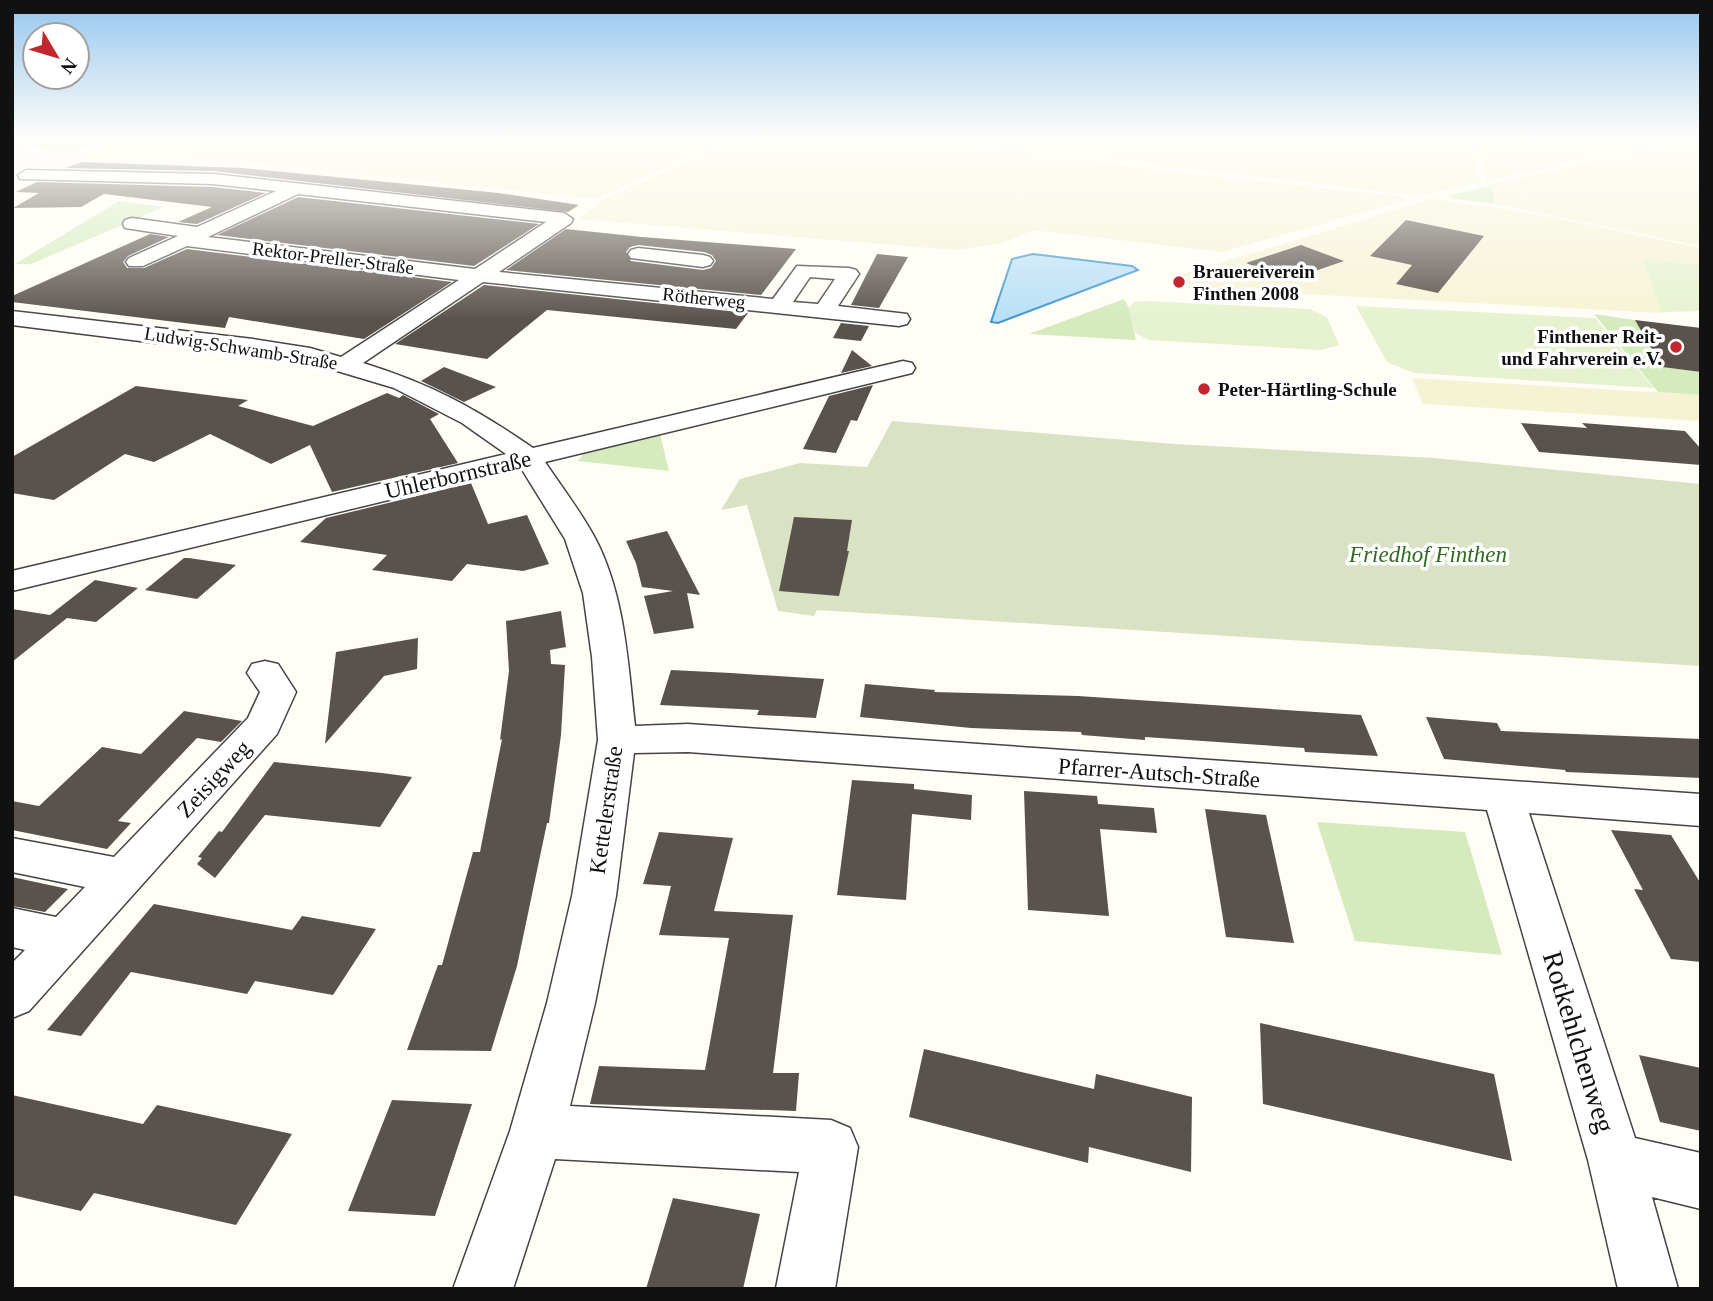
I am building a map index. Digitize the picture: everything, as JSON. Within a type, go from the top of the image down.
[{"type":"street","name":"Rektor-Preller-Straße","points":[[136,262],[272,200]]},
{"type":"street","points":[[346,364],[564,219],[398,200]]},
{"type":"street","points":[[132,224],[193,236]]},
{"type":"street","name":"Rektor-Preller-Straße","points":[[193,236],[480,276]]},
{"type":"street","name":"Rötherweg","points":[[638,254],[703,261]]},
{"type":"street","name":"Rötherweg","points":[[628,291],[662,256]]},
{"type":"street","points":[[779,306],[804,270],[849,274],[824,311]]},
{"type":"street","name":"Rötherweg","points":[[480,276],[899,319]]},
{"type":"street","name":"Ludwig-Schwamb-Straße","points":[[12,318],[253,346],[346,364],[433,396],[471,417],[529,458]]},
{"type":"street","name":"Uhlerbornstraße","points":[[12,580],[903,368]]},
{"type":"street","name":"Kettelerstraße","points":[[483,1289],[537,1132],[571,1003],[585,936],[617,740],[610,657],[599,593],[570,519],[529,458]]},
{"type":"street","name":"Zeisigweg","points":[[12,996],[264,725],[278,692],[265,673]]},
{"type":"street","name":"Pfarrer-Autsch-Straße","points":[[617,740],[688,738],[1701,810]]},
{"type":"street","name":"Rotkehlchenweg","points":[[1503,796],[1615,1160],[1648,1289]]},
{"type":"street","points":[[12,855],[122,877]]},
{"type":"street","points":[[12,927],[65,939]]},
{"type":"street","points":[[537,1132],[831,1147],[806,1288]]},
{"type":"street","points":[[1615,1160],[1701,1181]]},
{"type":"shaded area","points":[[603,200],[1406,200],[1222,252],[1034,230],[1002,243],[955,250],[578,219]]},
{"type":"shaded area","points":[[1430,200],[1529,213],[1701,248],[1701,265],[1643,259],[1663,313],[1187,288],[1190,285],[1185,279],[1173,277]]},
{"type":"shaded area","points":[[1494,200],[1701,200],[1701,246],[1495,204]]},
{"type":"shaded area","points":[[1412,378],[1701,395],[1701,421],[1423,404]]},
{"type":"green space","points":[[1461,200],[1494,200],[1495,204]]},
{"type":"green space","points":[[119,201],[164,207],[31,264],[15,264]]},
{"type":"green space","points":[[1643,259],[1701,265],[1701,311],[1662,312]]},
{"type":"green space","points":[[1124,299],[1129,308],[1136,340],[1029,334]]},
{"type":"green space","points":[[1134,302],[1310,309],[1327,317],[1339,345],[1322,350],[1149,340],[1135,333],[1129,308]]},
{"type":"green space","points":[[1356,306],[1595,318],[1654,388],[1414,373],[1387,362]]},
{"type":"green space","points":[[1594,314],[1635,320],[1662,367],[1701,372],[1701,395],[1658,392]]},
{"type":"green space","name":"Friedhof Finthen","points":[[892,421],[1175,444],[1434,458],[1701,484],[1701,666],[817,610],[814,616],[778,611],[747,505],[721,510],[740,479],[800,463],[867,467]]},
{"type":"green space","points":[[660,434],[669,471],[578,461],[585,452]]},
{"type":"green space","points":[[1317,822],[1465,832],[1502,955],[1355,941]]},
{"type":"water","points":[[1033,254],[1132,266],[1138,270],[998,323],[991,322],[1012,259]]},
{"type":"building","points":[[27,200],[94,200],[81,207],[13,208]]},
{"type":"building","points":[[151,200],[251,200],[197,224],[178,222],[212,207]]},
{"type":"building","points":[[292,200],[322,200],[539,224],[474,266],[217,235]]},
{"type":"building","points":[[462,200],[544,200],[579,205],[568,212]]},
{"type":"building","points":[[1406,220],[1484,236],[1438,293],[1396,284],[1412,265],[1370,256]]},
{"type":"building","points":[[566,229],[796,249],[761,295],[506,270]],"holes":[[[638,245],[712,255],[716,261],[711,268],[703,270],[631,261],[626,252],[630,247]]]},
{"type":"building","points":[[150,234],[169,237],[128,256],[123,262],[127,268],[144,268],[187,249],[452,282],[364,339],[229,317],[225,328],[12,302],[12,296]]},
{"type":"building","points":[[1301,245],[1344,261],[1289,280],[1246,263]]},
{"type":"building","points":[[877,254],[908,257],[879,308],[851,305]]},
{"type":"building","points":[[484,285],[748,313],[736,329],[547,310],[487,359],[395,344]]},
{"type":"building","name":"Finthener Reit- und Fahrverein e.V.","points":[[1635,320],[1701,328],[1701,372],[1662,367]]},
{"type":"building","points":[[841,323],[869,326],[861,341],[833,338]]},
{"type":"building","points":[[852,350],[872,366],[841,373]]},
{"type":"building","points":[[444,367],[496,387],[464,402],[421,381]]},
{"type":"building","points":[[873,385],[857,421],[851,420],[836,453],[803,449],[829,396]]},
{"type":"building","points":[[136,386],[248,400],[238,406],[313,426],[387,393],[399,398],[403,395],[439,414],[430,419],[458,463],[332,492],[310,445],[271,464],[210,434],[154,462],[125,454],[54,500],[12,493],[12,457]]},
{"type":"building","points":[[1521,423],[1587,428],[1582,423],[1685,431],[1701,449],[1701,465],[1539,452]]},
{"type":"building","points":[[471,483],[488,524],[527,515],[549,564],[523,571],[467,564],[452,581],[372,570],[387,555],[300,542],[326,518]]},
{"type":"building","points":[[794,517],[852,520],[849,551],[839,596],[779,591]]},
{"type":"building","points":[[667,531],[700,595],[687,593],[694,628],[654,634],[644,596],[673,591],[642,587],[636,563],[626,541]]},
{"type":"building","points":[[184,558],[236,565],[197,599],[145,590]]},
{"type":"building","points":[[95,580],[138,588],[96,622],[67,618],[12,662],[12,609],[50,615]]},
{"type":"building","points":[[561,611],[566,647],[550,650],[551,664],[565,665],[561,735],[549,823],[517,966],[491,1051],[407,1050],[438,965],[442,965],[473,852],[480,852],[502,739],[500,740],[509,671],[506,621]]},
{"type":"building","points":[[418,638],[417,669],[384,676],[325,744],[336,652]]},
{"type":"building","points":[[671,670],[824,679],[816,718],[757,715],[759,710],[660,705]]},
{"type":"building","points":[[865,684],[935,690],[934,692],[1078,696],[1361,715],[1378,756],[1305,752],[1304,748],[1082,735],[1081,732],[971,728],[860,717]]},
{"type":"building","points":[[184,711],[242,721],[221,742],[197,738],[118,821],[131,823],[107,849],[12,830],[12,801],[39,806],[102,747],[141,754]]},
{"type":"building","points":[[1426,717],[1497,723],[1501,731],[1701,739],[1701,778],[1566,772],[1444,759]]},
{"type":"building","points":[[274,762],[412,777],[380,827],[265,815],[215,878],[197,864],[202,858],[198,857],[219,831],[222,832]]},
{"type":"building","points":[[852,780],[914,784],[914,789],[972,795],[971,820],[912,814],[906,900],[837,895]]},
{"type":"building","points":[[1024,791],[1097,796],[1098,804],[1154,808],[1157,833],[1100,829],[1109,916],[1028,910]]},
{"type":"building","points":[[1205,809],[1266,815],[1294,943],[1226,937]]},
{"type":"building","points":[[1611,830],[1671,835],[1701,884],[1701,962],[1671,959],[1634,889],[1643,890]]},
{"type":"building","points":[[659,832],[733,838],[714,911],[793,915],[773,1073],[799,1073],[796,1111],[590,1104],[599,1066],[705,1070],[729,938],[659,935],[671,886],[643,884]]},
{"type":"building","points":[[12,877],[68,889],[45,912],[12,906]]},
{"type":"building","points":[[154,904],[292,930],[302,916],[376,929],[333,995],[255,981],[247,994],[131,972],[81,1036],[47,1030]]},
{"type":"building","points":[[1260,1023],[1494,1074],[1512,1161],[1263,1104]]},
{"type":"building","points":[[924,1049],[1094,1089],[1096,1074],[1192,1097],[1191,1172],[1089,1147],[1088,1163],[909,1117]]},
{"type":"building","points":[[1639,1055],[1701,1068],[1701,1131],[1660,1122]]},
{"type":"building","points":[[12,1095],[143,1124],[157,1105],[292,1134],[236,1225],[94,1193],[81,1211],[12,1195]]},
{"type":"building","points":[[392,1100],[472,1104],[435,1216],[348,1211]]},
{"type":"building","points":[[673,1198],[760,1214],[743,1289],[646,1289]]},
{"type":"place","name":"Brauereiverein Finthen 2008","points":[[1179,282]]},
{"type":"place","name":"Finthener Reit- und Fahrverein e.V.","points":[[1676,347]]},
{"type":"place","name":"Peter-Härtling-Schule","points":[[1204,389]]}]
